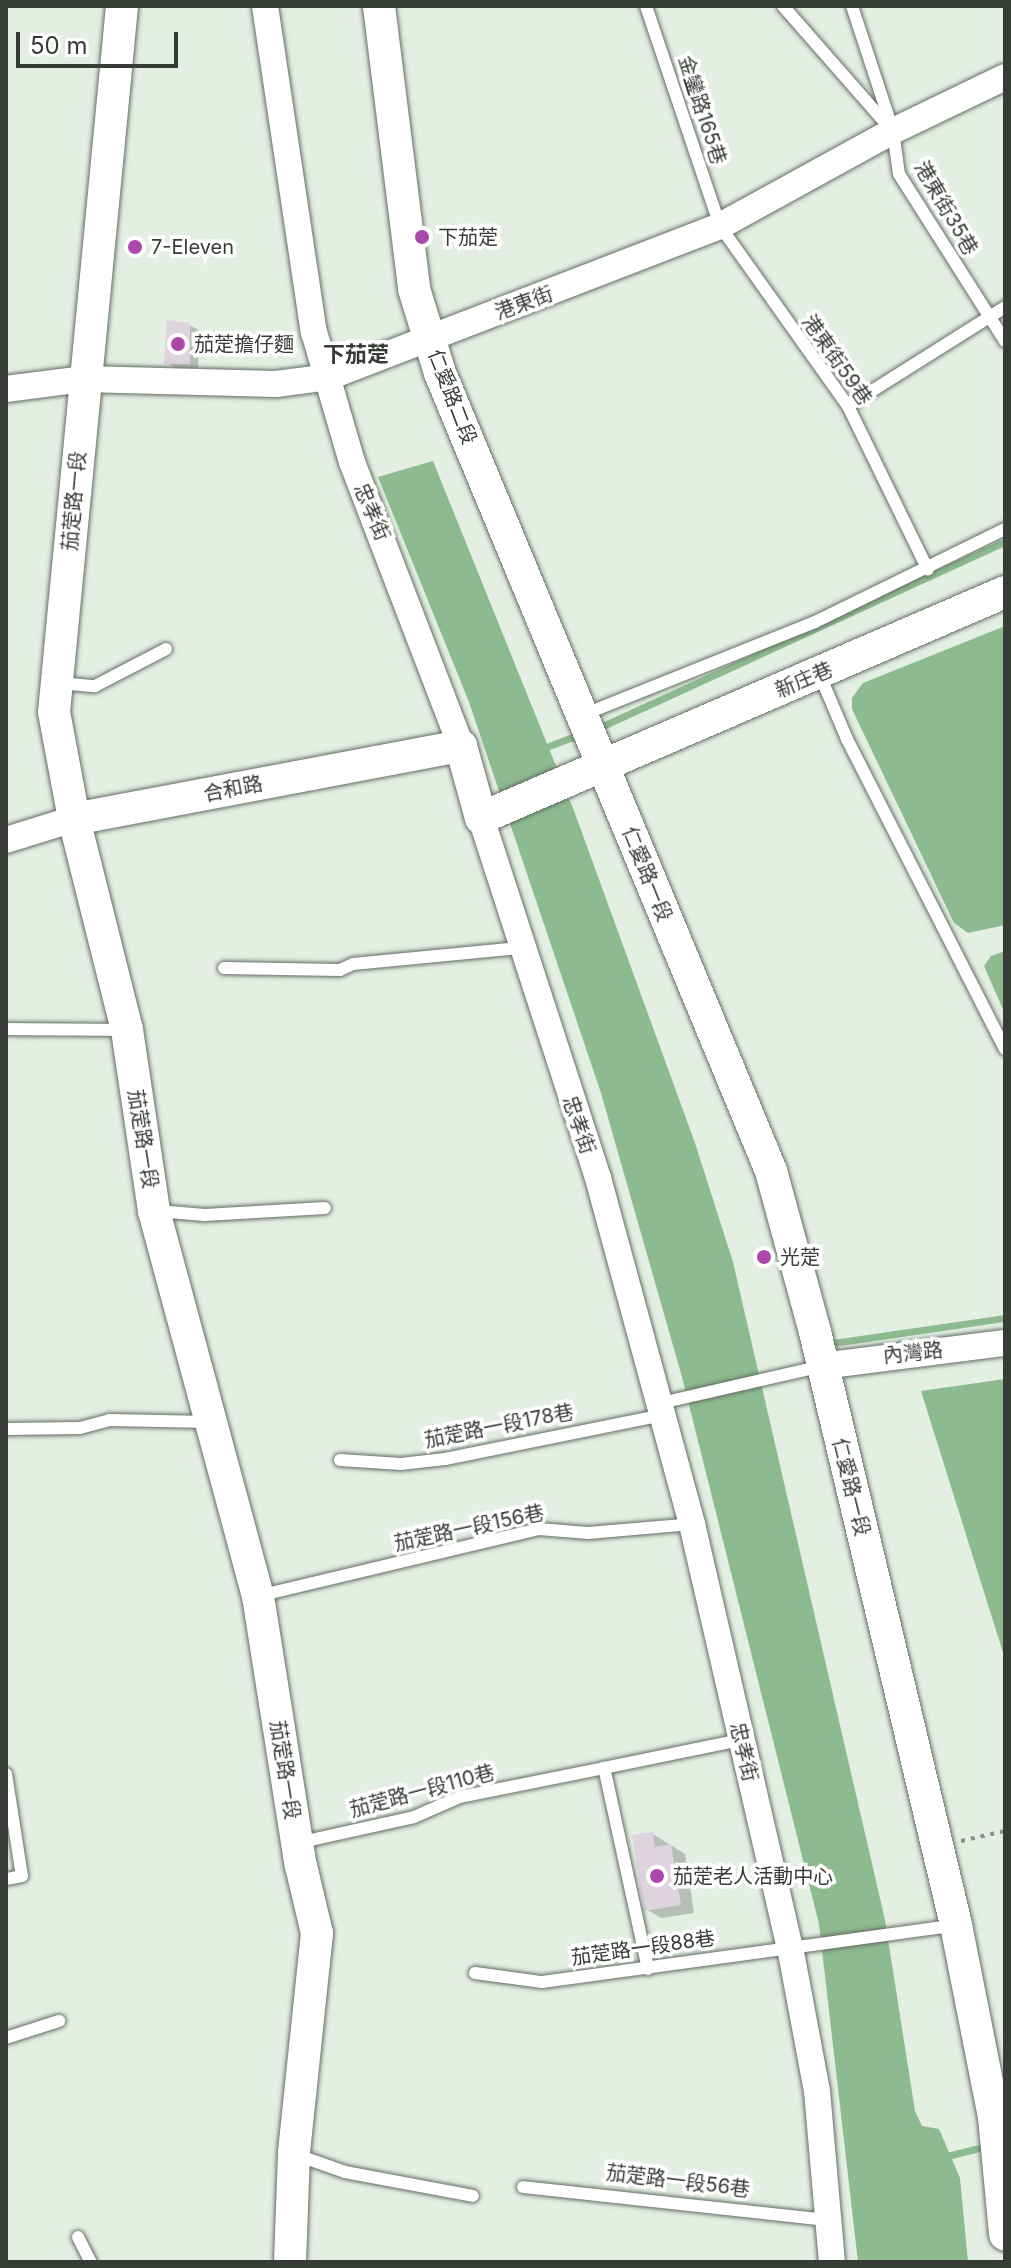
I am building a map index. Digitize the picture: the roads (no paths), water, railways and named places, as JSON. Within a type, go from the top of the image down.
[{"type":"street","name":"茄萣路一段","points":[[122,6],[54,712],[74,819],[127,1030],[154,1211],[258,1596],[297,1843],[317,1933],[294,2153],[290,2262]]},
{"type":"street","name":"忠孝街","points":[[265,6],[314,332],[352,462],[461,746],[491,815],[519,948],[598,1178],[668,1405],[692,1524],[790,1947],[817,2091],[832,2262]]},
{"type":"street","name":"仁愛路二段","points":[[379,6],[414,289],[430,339],[592,738]]},
{"type":"street","name":"港東街","points":[[6,389],[84,379],[276,384],[329,377],[720,226],[893,131],[1005,77]]},
{"type":"street","name":"新庄巷","points":[[491,815],[562,786],[592,738],[819,673],[1005,592]]},
{"type":"street","name":"仁愛路一段","points":[[592,738],[771,1171],[822,1366],[956,1925],[994,2117],[1005,2234]]},
{"type":"street","name":"合和路","points":[[6,840],[74,819],[461,746]]},
{"type":"street","name":"內灣路","points":[[822,1366],[1005,1343]]},
{"type":"lane","name":"金鑾路165巷","points":[[646,6],[720,226]]},
{"type":"lane","points":[[783,6],[893,131]]},
{"type":"lane","name":"港東街35巷","points":[[852,6],[893,131],[899,174],[1005,341]]},
{"type":"lane","name":"港東街59巷","points":[[720,226],[848,406],[928,570]]},
{"type":"lane","points":[[848,406],[1005,307]]},
{"type":"lane","points":[[592,738],[684,678],[928,570],[1005,529]]},
{"type":"lane","points":[[59,668],[70,684],[95,686],[166,649]]},
{"type":"lane","points":[[819,673],[847,739],[1005,1049]]},
{"type":"lane","points":[[224,968],[340,970],[353,964],[519,948]]},
{"type":"lane","points":[[6,1029],[127,1030]]},
{"type":"lane","points":[[154,1211],[205,1215],[325,1208]]},
{"type":"lane","name":"茄萣路一段178巷","points":[[340,1460],[401,1464],[445,1459],[822,1366]]},
{"type":"lane","points":[[6,1429],[80,1428],[109,1420],[212,1422]]},
{"type":"lane","name":"茄萣路一段156巷","points":[[258,1596],[539,1529],[588,1533],[692,1524]]},
{"type":"lane","name":"茄萣路一段110巷","points":[[297,1843],[414,1817],[460,1797],[741,1740]]},
{"type":"lane","points":[[604,1768],[648,1969]]},
{"type":"lane","points":[[6,1774],[22,1876],[6,1879]]},
{"type":"lane","name":"茄萣路一段88巷","points":[[475,1973],[526,1983],[648,1969],[956,1925]]},
{"type":"lane","points":[[6,2038],[59,2021]]},
{"type":"lane","points":[[294,2153],[345,2172],[473,2196]]},
{"type":"lane","name":"茄萣路一段56巷","points":[[523,2187],[828,2220]]},
{"type":"lane","points":[[78,2237],[91,2262]]},
{"type":"waterway","points":[[596,729],[1005,542]]},
{"type":"waterway","points":[[549,746],[580,734]]},
{"type":"waterway","points":[[833,1343],[1005,1318]]},
{"type":"waterway","points":[[951,2155],[987,2146]]},
{"type":"place","name":"下茄萣","points":[[422,237]]},
{"type":"place","name":"7-Eleven","points":[[135,247]]},
{"type":"place","name":"茄萣擔仔麵","points":[[178,344]]},
{"type":"place","name":"光萣","points":[[764,1257]]},
{"type":"place","name":"茄萣老人活動中心","points":[[657,1876]]},
{"type":"district","name":"下茄萣","points":[[356,355]]}]
